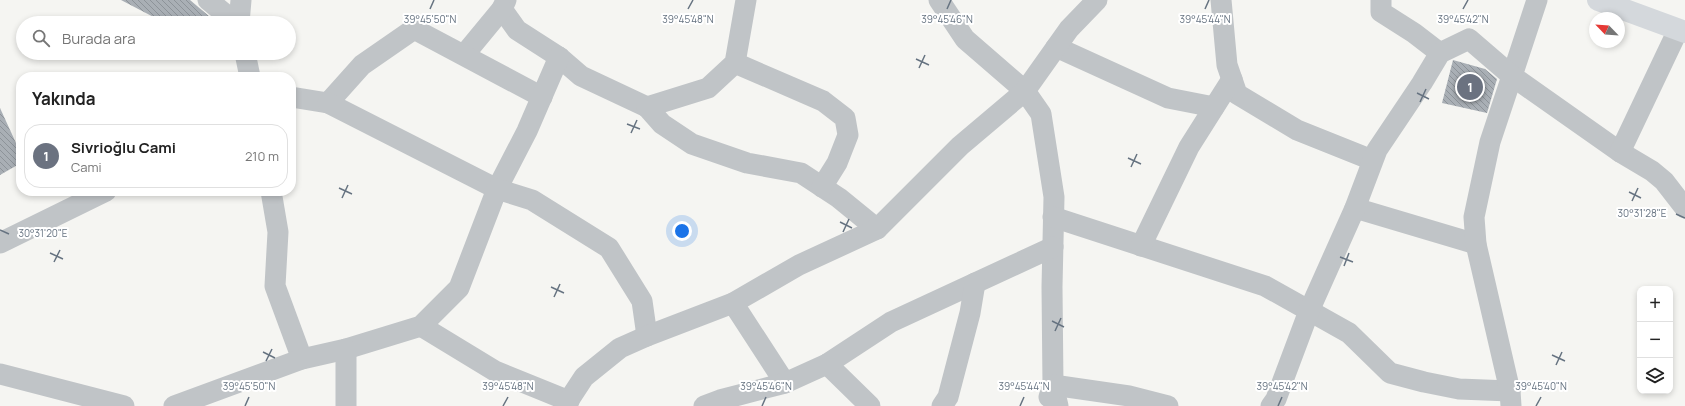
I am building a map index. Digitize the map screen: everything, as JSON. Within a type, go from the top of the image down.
[{"type":"street","points":[[208,0],[229,16]]},
{"type":"street","points":[[239,16],[241,0]]},
{"type":"street","points":[[647,107],[708,88],[735,63],[746,0]]},
{"type":"street","points":[[938,0],[965,39],[1025,91],[1041,114],[1054,197],[1053,385],[1058,406]]},
{"type":"street","points":[[421,326],[496,371],[567,403],[584,377],[620,348],[646,336],[733,303],[799,265],[877,229],[960,146],[1025,91],[1069,29],[1097,0]]},
{"type":"street","points":[[1221,0],[1227,65],[1238,94],[1297,130],[1372,160]]},
{"type":"street","points":[[1381,0],[1381,12],[1414,33],[1440,53]]},
{"type":"street","points":[[1053,217],[1265,286],[1349,333],[1390,373],[1424,382],[1511,398],[1476,244],[1474,217],[1490,142],[1538,0]]},
{"type":"street","points":[[1598,0],[1682,31],[1620,152]]},
{"type":"street","points":[[464,55],[504,4],[517,30],[559,57],[581,76],[647,107],[662,124],[692,144],[746,163],[801,173],[839,198],[877,229]]},
{"type":"street","points":[[328,103],[362,65],[414,29],[542,97]]},
{"type":"street","points":[[1271,406],[1276,399],[1309,311],[1355,208],[1377,150],[1422,83],[1440,53],[1469,39],[1512,76],[1620,152],[1652,171],[1664,181],[1685,208]]},
{"type":"street","points":[[1056,47],[1168,98],[1214,107]]},
{"type":"street","points":[[174,406],[302,358],[346,349],[421,326],[459,288],[497,189],[527,131],[559,57]]},
{"type":"street","points":[[246,60],[249,72]]},
{"type":"street","points":[[735,63],[823,101],[844,118],[848,135],[837,163],[822,187]]},
{"type":"street","points":[[1141,246],[1189,147],[1232,79]]},
{"type":"street","points":[[296,98],[328,103],[497,189],[532,200],[608,248],[642,301],[646,336]]},
{"type":"street","points":[[0,243],[96,196]]},
{"type":"street","points":[[272,196],[278,232],[274,286],[302,358]]},
{"type":"street","points":[[1355,208],[1476,244]]},
{"type":"street","points":[[704,406],[720,400],[785,383],[826,364],[892,322],[1053,247]]},
{"type":"street","points":[[942,406],[948,397],[970,313],[975,283]]},
{"type":"street","points":[[733,303],[785,383]]},
{"type":"street","points":[[346,349],[346,406]]},
{"type":"street","points":[[826,364],[870,406]]},
{"type":"street","points":[[0,374],[124,406]]},
{"type":"street","points":[[1046,406],[1053,385]]},
{"type":"street","points":[[1053,385],[1129,396],[1168,406]]},
{"type":"building","points":[[121,0],[190,0],[209,16],[152,16]]},
{"type":"building","points":[[1453,60],[1485,69],[1497,79],[1487,113],[1442,103]]},
{"type":"building","points":[[0,108],[16,143],[16,166],[0,175]]},
{"type":"place","name":"Sivrioğlu Cami","points":[[1470,87]]}]
